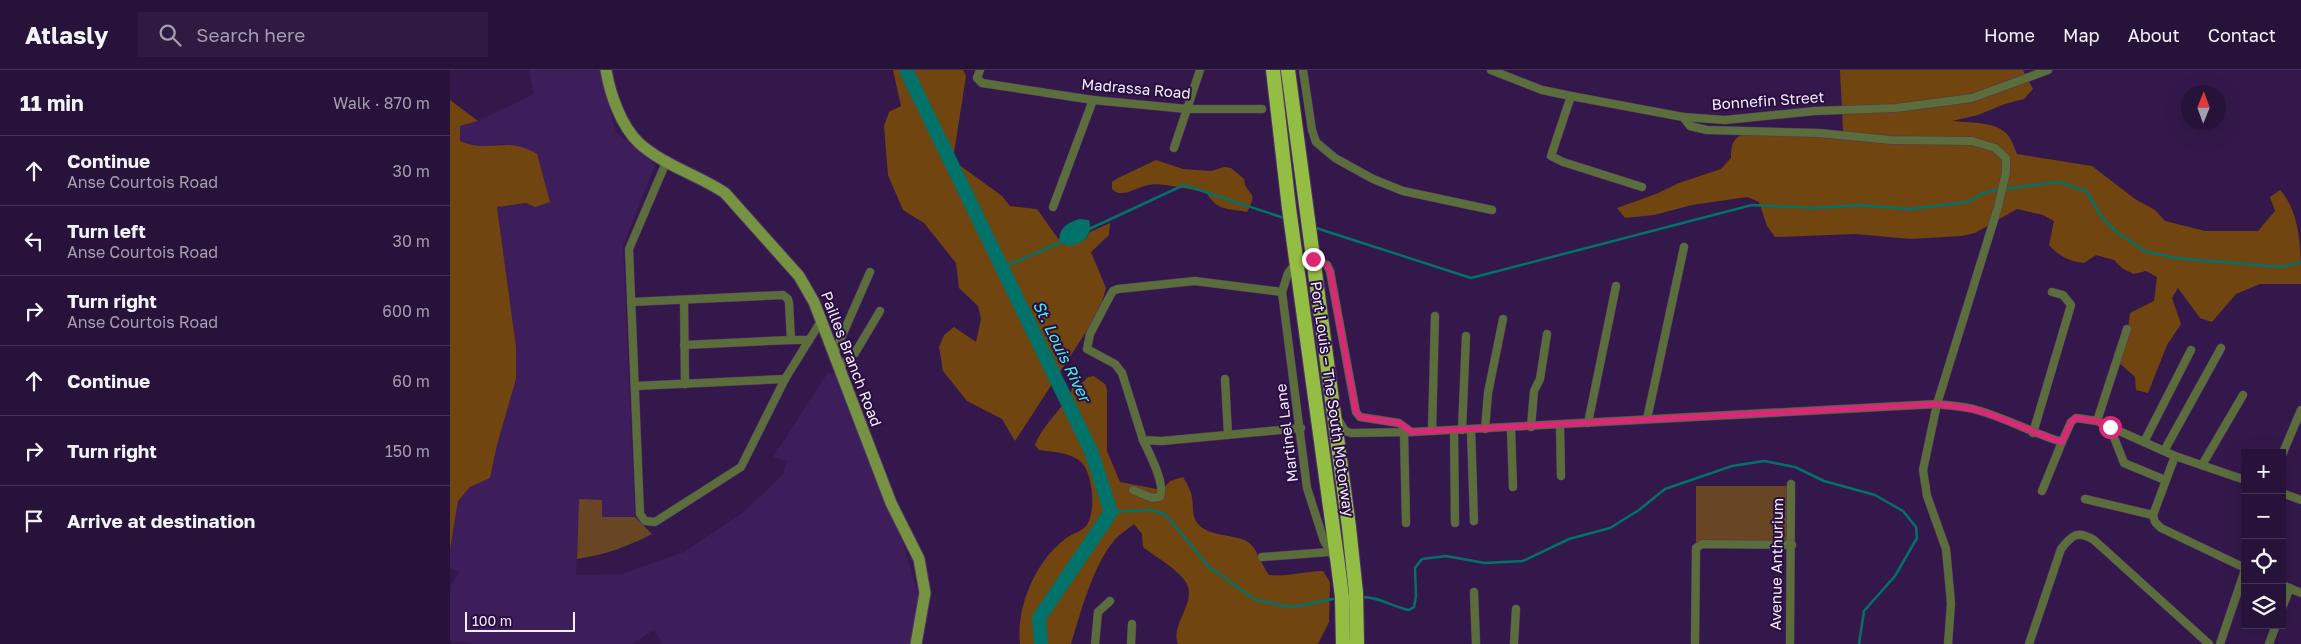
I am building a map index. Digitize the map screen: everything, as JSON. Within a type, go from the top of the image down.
[{"type":"highway","name":"Port Louis – The South Motorway","points":[[1272,70],[1339,571],[1343,644]]},
{"type":"highway","name":"Port Louis – The South Motorway","points":[[1288,70],[1355,576],[1357,644]]},
{"type":"main road","name":"Pailles Branch Road","points":[[606,70],[611,92],[630,132],[638,142],[667,160],[708,181],[725,193],[799,276],[808,289],[891,503],[919,559],[925,593],[916,644]]},
{"type":"street","name":"Madrassa Road","points":[[980,70],[977,78],[978,81],[1092,100],[1186,109],[1262,109]]},
{"type":"street","points":[[1174,148],[1200,70]]},
{"type":"street","points":[[1304,70],[1312,130],[1316,142],[1335,158],[1373,179],[1403,191],[1492,210]]},
{"type":"street","name":"Bonnefin Street","points":[[1491,70],[1542,90],[1683,117],[1725,120],[1815,111],[1921,106],[1972,98],[2048,70]]},
{"type":"street","points":[[1571,96],[1551,156],[1563,162],[1642,187]]},
{"type":"street","points":[[1053,207],[1092,100]]},
{"type":"street","points":[[1683,117],[1690,126],[1707,130],[1789,131],[1891,140],[1957,140],[1984,143],[2003,153],[2006,158],[2006,172],[1998,207],[1937,404],[1923,470],[1927,496],[1946,549],[1951,603],[1948,644]]},
{"type":"street","points":[[667,160],[629,245],[640,514],[645,520],[655,522],[741,467],[785,379],[821,321]]},
{"type":"street","points":[[1647,419],[1684,247]]},
{"type":"street","points":[[1312,252],[1327,265],[1330,271],[1356,412],[1360,417],[1399,423],[1408,432],[1406,523]]},
{"type":"street","points":[[1132,490],[1152,498],[1160,497],[1162,493],[1160,480],[1143,440],[1122,373],[1116,364],[1088,349],[1090,334],[1114,291],[1195,280],[1282,292],[1288,273],[1297,262]]},
{"type":"street","points":[[834,354],[870,272]]},
{"type":"street","points":[[1588,424],[1616,286]]},
{"type":"street","name":"Martinel Lane","points":[[1282,292],[1301,428],[1307,488],[1329,552],[1339,571]]},
{"type":"street","points":[[2033,433],[2070,305],[2063,295],[2052,292]]},
{"type":"street","points":[[631,302],[785,296],[789,304],[791,340]]},
{"type":"street","points":[[684,300],[685,384]]},
{"type":"street","points":[[839,368],[855,353],[880,312]]},
{"type":"street","points":[[1432,431],[1436,316]]},
{"type":"street","points":[[1485,429],[1488,393],[1503,319]]},
{"type":"street","points":[[2097,421],[2127,329]]},
{"type":"street","points":[[1531,427],[1534,391],[1540,379],[1547,334]]},
{"type":"street","points":[[1466,336],[1467,430],[1474,520]]},
{"type":"street","points":[[684,345],[809,340]]},
{"type":"street","points":[[2164,451],[2221,348]]},
{"type":"street","points":[[2144,442],[2192,350]]},
{"type":"street","points":[[634,386],[785,379]]},
{"type":"street","points":[[1225,379],[1228,435]]},
{"type":"street","points":[[1331,394],[1340,425],[1345,431],[1351,433],[1511,428],[1937,404],[1975,409],[2033,433],[2062,442]]},
{"type":"street","points":[[2202,465],[2243,395]]},
{"type":"street","points":[[2285,449],[2298,425],[2301,410]]},
{"type":"street","points":[[2042,491],[2071,422],[2076,418],[2097,421],[2174,456],[2241,479]]},
{"type":"street","points":[[1560,425],[1561,476]]},
{"type":"street","points":[[2110,427],[2124,463],[2166,480]]},
{"type":"street","points":[[1143,440],[1162,441],[1301,428]]},
{"type":"street","points":[[1511,428],[1513,487]]},
{"type":"street","points":[[1454,430],[1455,524]]},
{"type":"street","points":[[1339,455],[1342,439],[1351,433]]},
{"type":"street","points":[[2174,456],[2153,516],[2155,522],[2161,528],[2241,567]]},
{"type":"street","name":"Avenue Anthurium","points":[[1790,644],[1791,484]]},
{"type":"street","points":[[2285,494],[2301,500]]},
{"type":"street","points":[[2085,498],[2153,516]]},
{"type":"street","points":[[2029,644],[2060,549],[2075,535],[2084,534],[2094,540],[2209,644]]},
{"type":"street","points":[[1696,644],[1696,548],[1702,544],[1792,545]]},
{"type":"street","points":[[1262,557],[1329,552]]},
{"type":"street","points":[[2220,644],[2241,581]]},
{"type":"street","points":[[2286,586],[2301,593]]},
{"type":"street","points":[[1474,592],[1476,644]]},
{"type":"street","points":[[1095,644],[1098,612],[1110,601]]},
{"type":"street","points":[[1514,644],[1516,609]]},
{"type":"street","points":[[1131,644],[1132,624]]},
{"type":"street","points":[[2269,644],[2275,629]]},
{"type":"shaded area","points":[[529,70],[600,70],[615,131],[655,165],[623,246],[635,517],[602,517],[579,500],[576,575],[621,574],[684,552],[744,512],[783,474],[788,461],[773,457],[827,374],[836,372],[904,546],[919,598],[910,644],[662,644],[654,630],[632,644],[478,644],[450,641],[450,587],[459,572],[450,568],[450,550],[458,501],[470,487],[490,478],[497,445],[516,379],[516,347],[497,207],[526,203],[535,207],[504,144],[474,147],[460,141],[460,126],[478,121],[534,94]]},
{"type":"shaded area","points":[[893,70],[963,70],[966,76],[954,153],[958,164],[1002,196],[1010,206],[1037,209],[1059,240],[1066,246],[1086,239],[1090,232],[1110,223],[1109,235],[1091,252],[1106,288],[1099,312],[1015,441],[1002,419],[967,401],[943,371],[939,347],[944,335],[954,327],[976,342],[981,319],[978,306],[959,288],[956,263],[924,223],[903,210],[888,175],[884,126],[889,112],[901,106]]},
{"type":"shaded area","points":[[1840,70],[2023,70],[2033,89],[2024,99],[2005,104],[1978,115],[1952,121],[1987,124],[2001,129],[2009,137],[2017,154],[2092,166],[2135,199],[2155,210],[2165,221],[2205,231],[2258,231],[2275,211],[2270,197],[2280,190],[2287,199],[2296,221],[2300,246],[2301,284],[2260,284],[2236,294],[2212,322],[2200,318],[2178,288],[2172,298],[2181,324],[2167,345],[2148,393],[2136,390],[2135,377],[2116,360],[2127,338],[2130,313],[2154,301],[2157,277],[2146,271],[2134,274],[2123,269],[2114,260],[2096,255],[2084,263],[2065,258],[2049,245],[2054,221],[2043,215],[2017,209],[1975,233],[1962,236],[1910,239],[1856,234],[1775,237],[1767,226],[1759,202],[1747,197],[1692,205],[1654,215],[1625,218],[1617,208],[1656,194],[1679,183],[1721,169],[1731,158],[1735,140],[1746,133],[1752,131],[1843,131]]},
{"type":"shaded area","points":[[450,100],[478,121],[460,126],[460,141],[480,146],[516,146],[537,154],[550,202],[535,207],[526,203],[497,207],[516,347],[516,379],[497,445],[490,478],[470,487],[458,501],[450,550]]},
{"type":"shaded area","points":[[1156,160],[1183,169],[1211,171],[1224,167],[1231,168],[1244,179],[1245,185],[1252,196],[1251,205],[1247,212],[1223,208],[1214,203],[1206,192],[1154,184],[1124,193],[1116,192],[1112,189],[1112,182],[1118,178]]},
{"type":"shaded area","points":[[1079,219],[1089,220],[1090,231],[1081,242],[1072,246],[1066,246],[1059,240],[1061,232],[1068,224]]},
{"type":"shaded area","points":[[1094,376],[1105,384],[1107,390],[1107,451],[1120,482],[1162,490],[1170,481],[1183,477],[1191,492],[1194,514],[1198,524],[1209,531],[1243,539],[1248,542],[1269,575],[1323,571],[1330,582],[1329,622],[1318,644],[1178,644],[1176,636],[1187,603],[1188,586],[1183,578],[1174,570],[1143,547],[1142,534],[1134,524],[1115,539],[1099,564],[1071,644],[1020,644],[1021,615],[1030,586],[1037,573],[1054,549],[1065,539],[1087,525],[1092,511],[1091,484],[1082,463],[1078,459],[1067,455],[1039,450],[1035,445],[1044,429],[1065,402],[1073,387],[1079,386],[1088,377]]},
{"type":"shaded area","points":[[1696,486],[1788,486],[1788,542],[1696,542]]},
{"type":"shaded area","points":[[579,499],[602,500],[602,517],[635,517],[652,534],[615,550],[577,559]]},
{"type":"waterway","name":"St. Louis River","points":[[906,70],[1091,451],[1111,512],[1039,618],[1041,644]]},
{"type":"waterway","points":[[1313,227],[1471,278],[1752,205],[1815,208],[1858,205],[1910,209],[1968,202],[1981,194],[1994,190],[2059,182],[2086,191],[2103,219],[2118,233],[2145,251],[2175,258],[2282,267],[2301,262]]},
{"type":"waterway","points":[[1087,230],[1184,185],[1284,218]]},
{"type":"waterway","points":[[1001,268],[1064,241]]},
{"type":"waterway","points":[[1361,597],[1373,598],[1409,610],[1414,607],[1416,596],[1415,568],[1422,559],[1446,556],[1485,563],[1523,561],[1569,539],[1610,528],[1639,510],[1665,489],[1732,466],[1764,461],[1795,467],[1824,481],[1875,495],[1903,511],[1916,527],[1917,538],[1895,576],[1864,611],[1859,644]]},
{"type":"waterway","points":[[1111,512],[1150,510],[1165,514],[1208,566],[1256,600],[1292,607],[1338,598]]},
{"type":"route","points":[[1313,259],[1323,262],[1330,271],[1356,412],[1360,417],[1399,423],[1412,432],[1937,404],[1975,409],[2033,433],[2062,442],[2071,422],[2076,418],[2083,417],[2110,427]]}]
